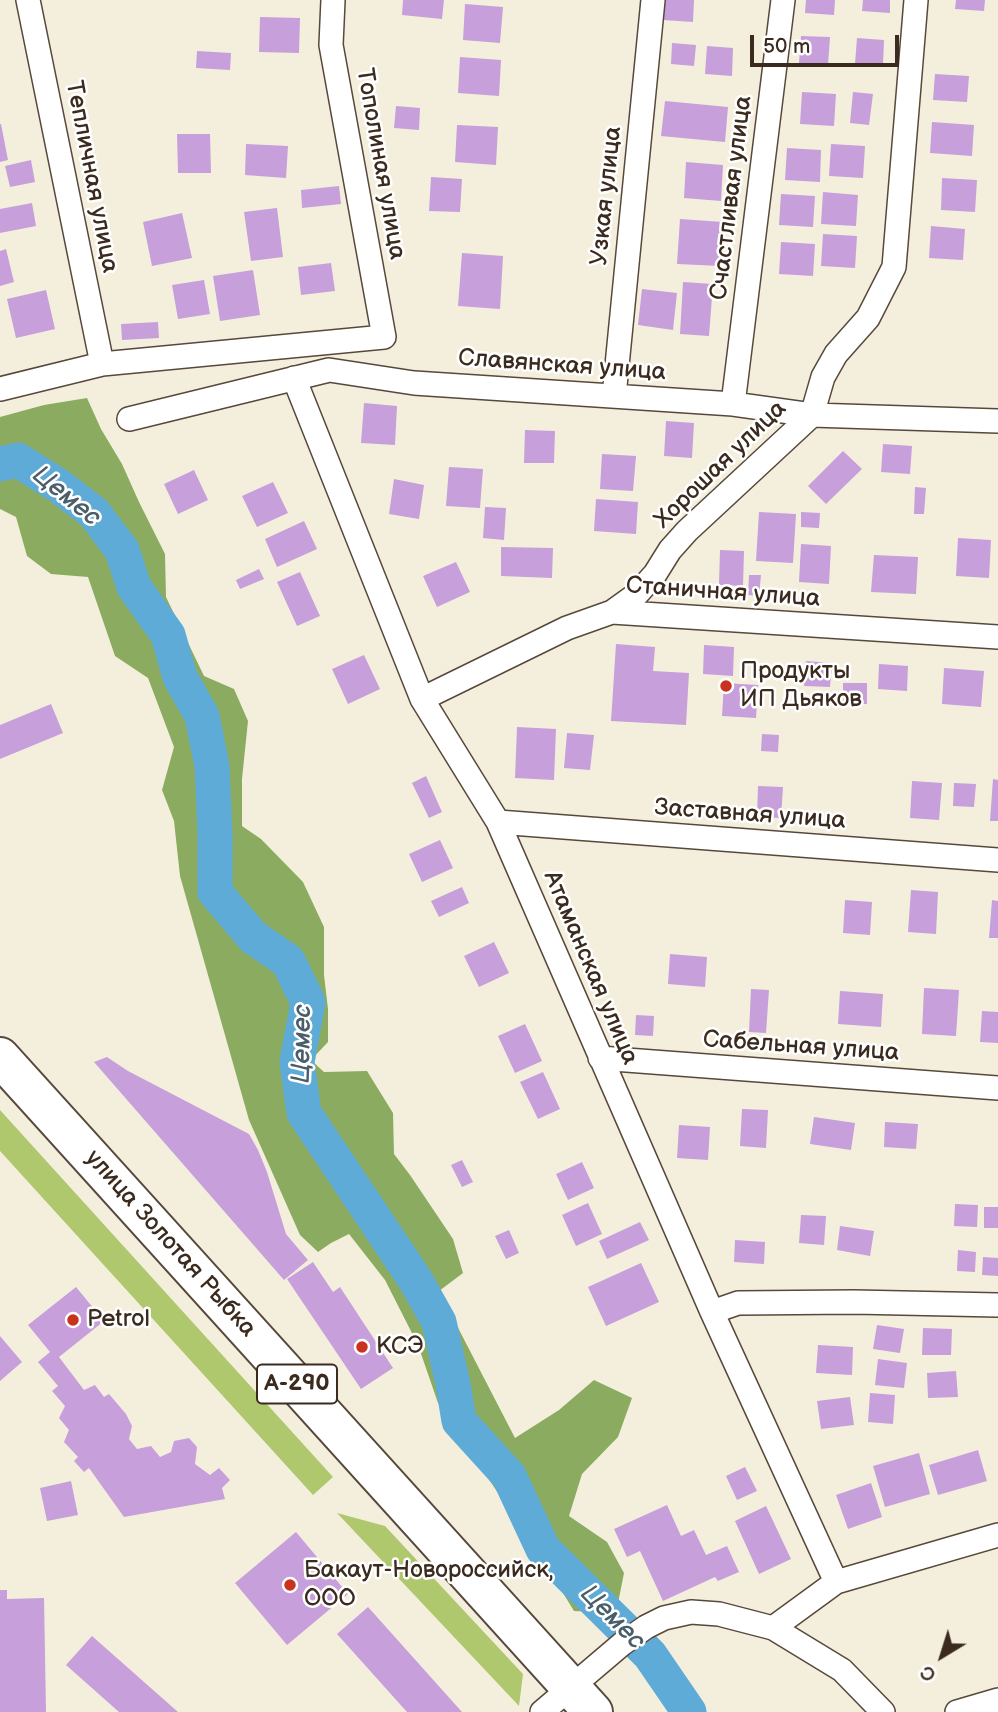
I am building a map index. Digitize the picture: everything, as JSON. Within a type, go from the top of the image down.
[{"type":"highway","name":"улица Золотая Рыбка","points":[[0,1056],[582,1699]]},
{"type":"street","name":"Тепличная улица","points":[[28,0],[102,364]]},
{"type":"street","name":"Тополиная улица","points":[[102,364],[384,337],[331,45],[333,0]]},
{"type":"street","name":"Узкая улица","points":[[614,396],[653,0]]},
{"type":"street","name":"Счастливая улица","points":[[733,404],[783,0]]},
{"type":"street","name":"Хорошая улица","points":[[612,612],[637,594],[687,531],[811,415],[823,377],[836,354],[868,318],[894,267],[916,0]]},
{"type":"street","points":[[0,389],[102,364]]},
{"type":"street","name":"Славянская улица","points":[[129,419],[329,370],[414,383],[733,404],[811,415],[998,421]]},
{"type":"street","name":"Атаманская улица","points":[[294,378],[422,699],[498,822],[712,1312],[836,1582]]},
{"type":"street","name":"Станичная улица","points":[[422,699],[567,628],[612,612],[998,637]]},
{"type":"street","name":"Заставная улица","points":[[498,822],[998,860]]},
{"type":"street","name":"Сабельная улица","points":[[600,1058],[998,1088]]},
{"type":"street","points":[[712,1312],[738,1303],[998,1305]]},
{"type":"street","points":[[773,1628],[836,1582],[998,1535]]},
{"type":"street","points":[[542,1712],[582,1699],[622,1644],[646,1627],[664,1618],[691,1612],[719,1614],[773,1628],[842,1670],[883,1712]]},
{"type":"street","points":[[957,1712],[998,1700]]},
{"type":"green space","points":[[87,398],[165,554],[166,597],[204,676],[234,689],[248,721],[242,779],[242,826],[261,839],[303,882],[324,927],[328,1042],[311,1060],[324,1072],[367,1071],[393,1113],[394,1154],[453,1239],[463,1273],[439,1291],[515,1438],[559,1410],[594,1380],[632,1398],[618,1437],[582,1474],[569,1516],[607,1542],[624,1573],[618,1603],[596,1612],[574,1611],[438,1403],[418,1345],[385,1280],[349,1234],[318,1252],[300,1235],[249,1120],[180,876],[174,821],[162,790],[174,747],[148,678],[115,656],[88,577],[51,574],[27,556],[16,517],[0,509],[0,417],[44,405]]},
{"type":"green space","points":[[0,1110],[333,1477],[313,1495],[0,1151]]},
{"type":"green space","points":[[337,1513],[385,1526],[523,1674],[519,1706]]},
{"type":"building","points":[[403,0],[444,0],[442,19],[402,15]]},
{"type":"building","points":[[664,0],[694,0],[693,22],[663,20]]},
{"type":"building","points":[[806,0],[835,0],[834,15],[805,13]]},
{"type":"building","points":[[863,0],[890,0],[890,13],[862,11]]},
{"type":"building","points":[[956,0],[985,0],[984,11],[955,9]]},
{"type":"building","points":[[465,4],[503,7],[500,43],[463,40]]},
{"type":"building","points":[[260,17],[300,18],[299,53],[259,52]]},
{"type":"building","points":[[801,36],[830,37],[828,65],[799,63]]},
{"type":"building","points":[[857,38],[884,40],[883,65],[855,64]]},
{"type":"building","points":[[672,43],[696,45],[694,66],[671,64]]},
{"type":"building","points":[[707,46],[733,48],[732,76],[705,74]]},
{"type":"building","points":[[197,51],[231,53],[230,70],[196,68]]},
{"type":"building","points":[[460,57],[501,60],[499,96],[458,93]]},
{"type":"building","points":[[935,74],[969,76],[967,102],[933,100]]},
{"type":"building","points":[[802,92],[836,94],[834,126],[800,124]]},
{"type":"building","points":[[853,92],[873,94],[869,125],[850,123]]},
{"type":"building","points":[[665,101],[728,107],[725,142],[661,136]]},
{"type":"building","points":[[396,106],[420,108],[419,130],[394,128]]},
{"type":"building","points":[[932,122],[974,125],[972,156],[930,153]]},
{"type":"building","points":[[0,124],[8,160],[0,162]]},
{"type":"building","points":[[457,125],[498,127],[496,165],[455,162]]},
{"type":"building","points":[[177,134],[210,134],[211,173],[178,173]]},
{"type":"building","points":[[246,144],[288,146],[286,178],[245,175]]},
{"type":"building","points":[[831,144],[865,146],[863,178],[829,176]]},
{"type":"building","points":[[787,148],[821,150],[820,182],[785,180]]},
{"type":"building","points":[[31,160],[35,182],[10,187],[5,166]]},
{"type":"building","points":[[686,162],[723,165],[721,201],[684,198]]},
{"type":"building","points":[[431,177],[462,179],[460,212],[429,211]]},
{"type":"building","points":[[942,178],[977,180],[975,212],[941,210]]},
{"type":"building","points":[[339,186],[341,204],[302,208],[301,190]]},
{"type":"building","points":[[823,192],[858,195],[856,226],[821,224]]},
{"type":"building","points":[[781,194],[815,196],[813,227],[779,225]]},
{"type":"building","points":[[32,203],[36,226],[0,233],[0,209]]},
{"type":"building","points":[[277,208],[283,257],[251,261],[244,212]]},
{"type":"building","points":[[182,213],[192,258],[152,266],[143,222]]},
{"type":"building","points":[[680,219],[723,222],[720,266],[677,264]]},
{"type":"building","points":[[931,226],[965,229],[963,260],[929,258]]},
{"type":"building","points":[[823,234],[857,236],[855,268],[821,266]]},
{"type":"building","points":[[781,242],[815,244],[813,276],[779,274]]},
{"type":"building","points":[[6,249],[14,282],[0,286],[0,251]]},
{"type":"building","points":[[462,253],[503,256],[500,309],[458,306]]},
{"type":"building","points":[[331,263],[335,291],[301,295],[298,267]]},
{"type":"building","points":[[253,270],[260,315],[220,321],[213,276]]},
{"type":"building","points":[[204,280],[210,314],[178,319],[172,285]]},
{"type":"building","points":[[683,282],[713,284],[709,336],[680,334]]},
{"type":"building","points":[[642,289],[677,293],[673,330],[638,325]]},
{"type":"building","points":[[46,290],[55,329],[16,338],[7,299]]},
{"type":"building","points":[[158,322],[159,338],[122,340],[121,324]]},
{"type":"building","points":[[364,403],[397,406],[395,445],[361,443]]},
{"type":"building","points":[[666,421],[694,423],[692,458],[664,456]]},
{"type":"building","points":[[525,430],[555,431],[554,463],[524,463]]},
{"type":"building","points":[[883,444],[912,446],[910,474],[881,472]]},
{"type":"building","points":[[843,451],[862,469],[826,504],[808,486]]},
{"type":"building","points":[[602,454],[636,456],[633,491],[600,489]]},
{"type":"building","points":[[449,467],[483,469],[480,508],[446,506]]},
{"type":"building","points":[[194,470],[208,500],[178,514],[164,484]]},
{"type":"building","points":[[394,479],[424,485],[419,519],[389,514]]},
{"type":"building","points":[[273,482],[288,513],[257,527],[242,496]]},
{"type":"building","points":[[915,487],[926,488],[924,514],[914,514]]},
{"type":"building","points":[[596,499],[638,502],[636,534],[594,531]]},
{"type":"building","points":[[485,507],[506,508],[504,540],[483,538]]},
{"type":"building","points":[[759,512],[796,514],[793,563],[756,561]]},
{"type":"building","points":[[801,512],[820,513],[819,528],[801,527]]},
{"type":"building","points":[[304,521],[317,549],[277,567],[265,539]]},
{"type":"building","points":[[958,538],[991,540],[989,578],[956,576]]},
{"type":"building","points":[[801,544],[831,546],[829,584],[799,582]]},
{"type":"building","points":[[501,547],[553,548],[552,578],[501,576]]},
{"type":"building","points":[[720,550],[744,551],[743,586],[719,585]]},
{"type":"building","points":[[874,555],[918,557],[916,594],[871,592]]},
{"type":"building","points":[[456,562],[470,592],[437,607],[423,576]]},
{"type":"building","points":[[259,569],[264,579],[240,589],[236,580]]},
{"type":"building","points":[[300,572],[320,616],[297,626],[277,582]]},
{"type":"building","points":[[749,575],[761,575],[759,596],[748,595]]},
{"type":"building","points":[[616,644],[655,647],[653,671],[689,673],[686,725],[611,721]]},
{"type":"building","points":[[704,645],[734,647],[733,676],[703,674]]},
{"type":"building","points":[[364,655],[380,689],[348,704],[332,669]]},
{"type":"building","points":[[806,661],[832,663],[830,687],[804,686]]},
{"type":"building","points":[[879,664],[908,666],[907,691],[878,689]]},
{"type":"building","points":[[944,668],[984,671],[981,707],[942,704]]},
{"type":"building","points":[[724,683],[758,685],[756,718],[722,716]]},
{"type":"building","points":[[843,683],[867,683],[867,704],[843,703]]},
{"type":"building","points":[[51,704],[63,733],[0,759],[0,725]]},
{"type":"building","points":[[517,727],[556,729],[554,780],[515,778]]},
{"type":"building","points":[[567,733],[594,735],[590,770],[564,768]]},
{"type":"building","points":[[762,734],[779,735],[778,752],[761,751]]},
{"type":"building","points":[[426,776],[442,812],[429,818],[412,783]]},
{"type":"building","points":[[993,779],[998,780],[998,821],[990,821]]},
{"type":"building","points":[[912,781],[942,783],[939,820],[910,818]]},
{"type":"building","points":[[954,783],[976,784],[974,807],[953,806]]},
{"type":"building","points":[[758,786],[783,787],[781,818],[757,817]]},
{"type":"building","points":[[440,840],[453,868],[422,882],[409,854]]},
{"type":"building","points":[[462,887],[469,903],[439,917],[431,901]]},
{"type":"building","points":[[911,890],[938,892],[936,934],[908,932]]},
{"type":"building","points":[[845,900],[872,902],[870,935],[843,933]]},
{"type":"building","points":[[992,900],[998,901],[998,938],[989,938]]},
{"type":"building","points":[[494,942],[509,973],[479,987],[464,956]]},
{"type":"building","points":[[670,954],[707,957],[705,987],[668,984]]},
{"type":"building","points":[[924,988],[959,990],[956,1036],[922,1034]]},
{"type":"building","points":[[751,989],[769,990],[766,1033],[749,1032]]},
{"type":"building","points":[[840,991],[883,994],[881,1027],[838,1024]]},
{"type":"building","points":[[982,1011],[998,1012],[998,1043],[980,1042]]},
{"type":"building","points":[[636,1015],[654,1016],[653,1036],[635,1035]]},
{"type":"building","points":[[525,1024],[542,1061],[515,1073],[498,1036]]},
{"type":"building","points":[[107,1057],[128,1071],[249,1134],[267,1172],[286,1234],[308,1260],[284,1280],[94,1062]]},
{"type":"building","points":[[543,1072],[560,1109],[538,1119],[520,1082]]},
{"type":"building","points":[[742,1109],[768,1110],[766,1148],[740,1146]]},
{"type":"building","points":[[814,1117],[855,1123],[851,1150],[810,1144]]},
{"type":"building","points":[[885,1122],[918,1124],[916,1149],[884,1147]]},
{"type":"building","points":[[679,1125],[710,1127],[708,1160],[677,1158]]},
{"type":"building","points":[[462,1160],[473,1182],[462,1187],[451,1165]]},
{"type":"building","points":[[582,1162],[594,1188],[568,1200],[556,1174]]},
{"type":"building","points":[[588,1203],[602,1234],[576,1246],[562,1215]]},
{"type":"building","points":[[955,1204],[978,1205],[977,1227],[954,1226]]},
{"type":"building","points":[[984,1207],[998,1207],[998,1228],[984,1228]]},
{"type":"building","points":[[801,1215],[826,1216],[824,1245],[799,1243]]},
{"type":"building","points":[[640,1222],[649,1240],[607,1259],[599,1241]]},
{"type":"building","points":[[840,1226],[874,1231],[870,1256],[837,1250]]},
{"type":"building","points":[[509,1230],[519,1253],[506,1259],[495,1236]]},
{"type":"building","points":[[735,1240],[765,1242],[764,1264],[734,1262]]},
{"type":"building","points":[[958,1250],[976,1252],[975,1272],[957,1271]]},
{"type":"building","points":[[983,1257],[998,1258],[998,1276],[982,1275]]},
{"type":"building","points":[[313,1262],[333,1292],[340,1287],[393,1368],[361,1389],[287,1279]]},
{"type":"building","points":[[641,1263],[659,1302],[606,1326],[588,1287]]},
{"type":"building","points":[[76,1287],[104,1321],[59,1357],[84,1390],[95,1385],[104,1397],[109,1394],[126,1414],[132,1426],[129,1439],[137,1449],[151,1446],[160,1457],[171,1452],[174,1441],[189,1438],[197,1447],[195,1464],[210,1475],[219,1468],[230,1480],[222,1488],[225,1499],[124,1517],[89,1468],[84,1472],[74,1461],[78,1457],[64,1442],[69,1430],[59,1418],[65,1406],[52,1391],[58,1386],[38,1362],[50,1352],[28,1325]]},
{"type":"building","points":[[877,1325],[904,1329],[900,1353],[873,1349]]},
{"type":"building","points":[[923,1328],[952,1329],[951,1355],[922,1355]]},
{"type":"building","points":[[0,1336],[22,1362],[0,1381]]},
{"type":"building","points":[[818,1345],[853,1347],[852,1375],[816,1373]]},
{"type":"building","points":[[878,1359],[907,1363],[904,1388],[875,1385]]},
{"type":"building","points":[[956,1371],[958,1397],[928,1398],[927,1373]]},
{"type":"building","points":[[870,1393],[895,1395],[893,1424],[868,1422]]},
{"type":"building","points":[[850,1397],[854,1425],[821,1429],[817,1401]]},
{"type":"building","points":[[978,1450],[987,1481],[938,1495],[929,1465]]},
{"type":"building","points":[[919,1453],[930,1494],[885,1507],[873,1466]]},
{"type":"building","points":[[745,1467],[757,1491],[737,1500],[726,1476]]},
{"type":"building","points":[[71,1481],[78,1515],[47,1521],[40,1488]]},
{"type":"building","points":[[871,1483],[882,1517],[848,1529],[836,1495]]},
{"type":"building","points":[[667,1505],[681,1536],[694,1530],[706,1555],[727,1546],[739,1572],[718,1581],[715,1577],[663,1601],[640,1551],[627,1557],[614,1529]]},
{"type":"building","points":[[766,1506],[791,1559],[759,1574],[735,1521]]},
{"type":"building","points":[[296,1532],[348,1594],[287,1645],[235,1583]]},
{"type":"building","points":[[0,1590],[7,1590],[7,1599],[44,1598],[46,1712],[0,1712]]},
{"type":"building","points":[[368,1607],[462,1712],[407,1712],[337,1634]]},
{"type":"building","points":[[92,1636],[178,1712],[119,1712],[66,1665]]},
{"type":"waterway","name":"Цемес","points":[[0,464],[18,460],[59,486],[94,513],[122,550],[134,587],[168,635],[180,677],[202,716],[212,766],[215,892],[253,937],[288,961],[308,1002],[297,1062],[304,1113],[416,1281],[439,1322],[459,1421],[509,1476],[543,1549],[650,1655],[689,1712]]},
{"type":"place","name":"Продукты ИП Дьяков","points":[[726,686]]},
{"type":"place","name":"Petrol","points":[[73,1320]]},
{"type":"place","name":"КСЭ","points":[[362,1347]]},
{"type":"place","name":"Бакаут-Новороссийск, ООО","points":[[290,1585]]}]
